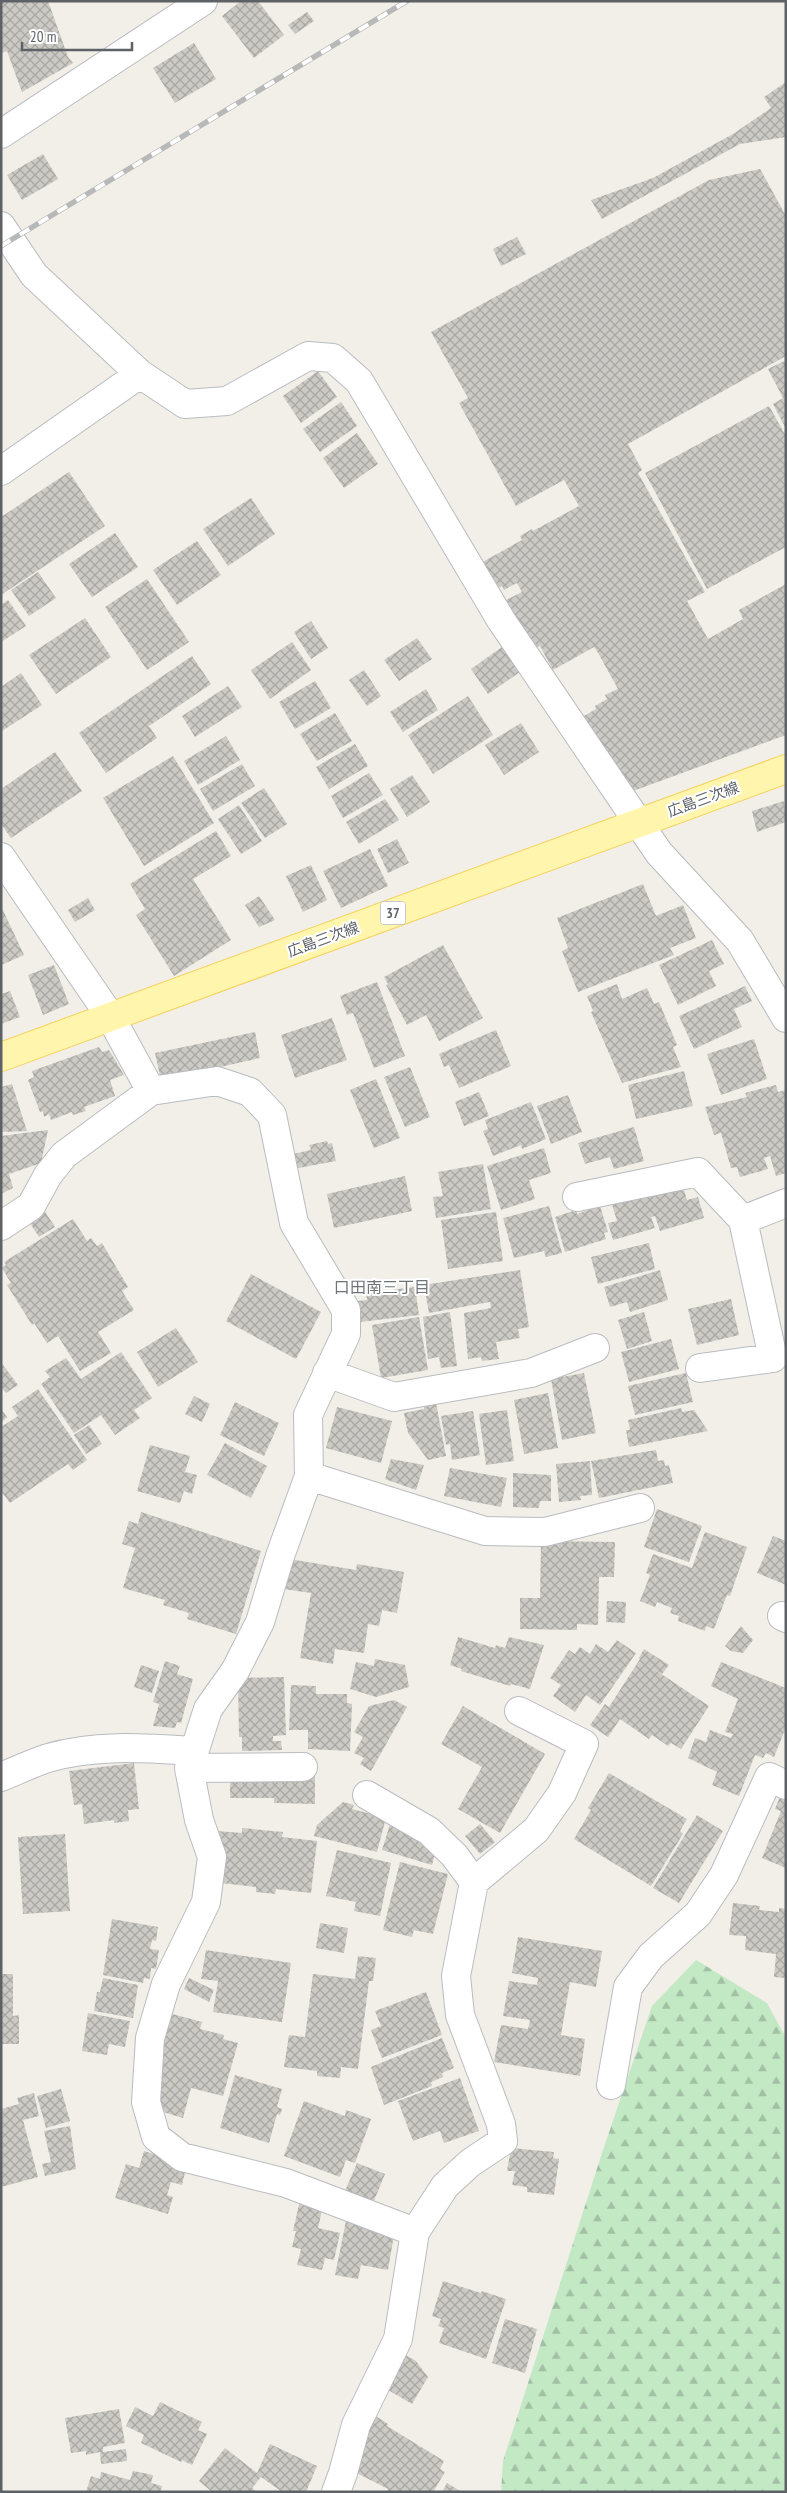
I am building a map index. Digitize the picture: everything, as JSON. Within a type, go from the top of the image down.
[{"type":"main road","name":"広島三次線","points":[[1,1057],[786,769]]},
{"type":"street","points":[[1,134],[203,1]]},
{"type":"street","points":[[1,226],[34,275],[140,374],[185,404],[227,401],[308,356],[333,358],[359,381],[501,620],[659,853],[740,940],[786,1018]]},
{"type":"street","points":[[1,471],[140,374]]},
{"type":"street","points":[[1,857],[110,1016],[151,1091]]},
{"type":"street","points":[[1,1226],[31,1206],[48,1175],[64,1156],[151,1091],[217,1081],[250,1092],[272,1115],[294,1223],[346,1310],[346,1334],[308,1415],[309,1476],[280,1556],[260,1622],[235,1671],[208,1708],[191,1759],[199,1820],[212,1857],[206,1902],[166,1984],[150,2038],[146,2102],[156,2137],[182,2157],[286,2183],[415,2232]]},
{"type":"street","points":[[577,1197],[698,1172],[742,1220],[773,1358],[700,1368]]},
{"type":"street","points":[[742,1220],[786,1203]]},
{"type":"street","points":[[327,1373],[394,1397],[530,1373],[595,1348]]},
{"type":"street","points":[[309,1476],[485,1531],[545,1532],[640,1508]]},
{"type":"street","points":[[336,2492],[356,2425],[398,2339],[415,2232],[445,2186],[470,2163],[503,2141],[501,2124],[460,2015],[456,1976],[474,1882],[536,1830],[562,1793],[584,1744],[519,1711]]},
{"type":"street","points":[[1,1777],[48,1758],[93,1749],[137,1748],[191,1759],[303,1768]]},
{"type":"street","points":[[611,2085],[628,1987],[651,1956],[698,1914],[724,1875],[769,1777],[786,1785]]},
{"type":"street","points":[[367,1795],[429,1831],[454,1855],[474,1882]]},
{"type":"green space","points":[[696,1960],[767,2003],[786,2038],[786,2492],[501,2492],[503,2461],[602,2153],[652,2006]]},
{"type":"building","points":[[1,1],[48,1],[68,57],[73,63],[22,92],[7,51],[1,53]]},
{"type":"building","points":[[241,1],[258,1],[284,35],[254,58],[222,16]]},
{"type":"building","points":[[307,12],[314,21],[295,34],[288,25]]},
{"type":"building","points":[[194,43],[216,79],[175,103],[153,68]]},
{"type":"building","points":[[786,82],[786,137],[740,144],[602,219],[591,200],[653,178],[733,134],[771,108],[764,97]]},
{"type":"building","points":[[43,154],[58,179],[22,200],[7,175]]},
{"type":"building","points":[[760,169],[786,216],[786,356],[628,444],[642,470],[638,473],[705,592],[687,601],[708,639],[743,619],[739,610],[786,584],[786,735],[633,791],[577,720],[596,709],[595,706],[607,699],[605,695],[618,689],[597,651],[594,647],[553,670],[540,646],[531,651],[502,602],[522,592],[517,583],[504,590],[502,586],[493,591],[479,564],[522,540],[520,536],[532,529],[533,531],[579,506],[564,480],[516,506],[459,403],[468,398],[431,332],[709,180]]},
{"type":"building","points":[[517,237],[526,254],[501,266],[493,249]]},
{"type":"building","points":[[786,360],[786,429],[773,404],[783,398],[768,369]]},
{"type":"building","points":[[318,371],[337,397],[301,423],[283,396]]},
{"type":"building","points":[[341,402],[357,426],[320,452],[303,429]]},
{"type":"building","points":[[769,406],[786,436],[786,547],[707,589],[645,473]]},
{"type":"building","points":[[357,433],[378,464],[344,488],[323,458]]},
{"type":"building","points":[[69,472],[105,526],[1,595],[1,517]]},
{"type":"building","points":[[251,498],[275,534],[228,566],[203,529]]},
{"type":"building","points":[[115,533],[138,567],[92,597],[69,564]]},
{"type":"building","points":[[197,541],[221,575],[177,605],[153,570]]},
{"type":"building","points":[[38,572],[56,598],[29,616],[11,590]]},
{"type":"building","points":[[147,579],[189,642],[147,670],[105,607]]},
{"type":"building","points":[[8,600],[26,626],[1,642],[1,605]]},
{"type":"building","points":[[85,618],[111,657],[56,694],[29,655]]},
{"type":"building","points":[[311,621],[328,648],[311,659],[294,632]]},
{"type":"building","points":[[417,638],[432,659],[399,681],[384,660]]},
{"type":"building","points":[[292,642],[311,670],[270,699],[251,670]]},
{"type":"building","points":[[502,647],[520,672],[488,694],[471,669]]},
{"type":"building","points":[[192,656],[211,684],[149,726],[157,738],[106,773],[79,733]]},
{"type":"building","points":[[364,670],[381,696],[367,706],[349,680]]},
{"type":"building","points":[[21,673],[42,705],[2,731],[1,687]]},
{"type":"building","points":[[315,681],[331,708],[295,729],[279,702]]},
{"type":"building","points":[[228,686],[242,707],[195,737],[182,716]]},
{"type":"building","points":[[426,689],[438,710],[403,732],[390,712]]},
{"type":"building","points":[[468,696],[493,735],[433,774],[408,735]]},
{"type":"building","points":[[335,713],[352,741],[317,761],[300,734]]},
{"type":"building","points":[[521,723],[539,752],[504,775],[485,745]]},
{"type":"building","points":[[226,736],[240,760],[198,785],[184,761]]},
{"type":"building","points":[[355,744],[368,766],[329,789],[316,767]]},
{"type":"building","points":[[55,752],[82,791],[11,838],[1,824],[1,789]]},
{"type":"building","points":[[173,756],[214,823],[144,866],[103,798]]},
{"type":"building","points":[[242,764],[255,786],[213,811],[200,789]]},
{"type":"building","points":[[369,773],[383,795],[343,818],[331,796]]},
{"type":"building","points":[[412,775],[430,802],[407,817],[390,789]]},
{"type":"building","points":[[264,788],[287,824],[265,838],[241,803]]},
{"type":"building","points":[[385,799],[399,820],[359,844],[346,822]]},
{"type":"building","points":[[784,801],[786,822],[757,832],[752,811]]},
{"type":"building","points":[[239,805],[262,841],[241,854],[218,819]]},
{"type":"building","points":[[216,831],[231,856],[193,879],[231,940],[174,976],[136,915],[145,909],[130,884]]},
{"type":"building","points":[[397,839],[409,863],[388,873],[377,849]]},
{"type":"building","points":[[370,849],[388,886],[341,908],[323,871]]},
{"type":"building","points":[[311,865],[327,900],[303,912],[286,876]]},
{"type":"building","points":[[643,884],[656,916],[683,905],[696,938],[670,948],[674,955],[578,992],[562,951],[568,948],[557,918]]},
{"type":"building","points":[[259,896],[275,920],[259,927],[245,905]]},
{"type":"building","points":[[88,898],[95,910],[75,922],[68,910]]},
{"type":"building","points":[[1,906],[24,955],[1,965]]},
{"type":"building","points":[[712,940],[724,964],[709,971],[716,986],[678,1005],[659,965]]},
{"type":"building","points":[[443,945],[483,1018],[439,1041],[426,1015],[407,1025],[386,985],[388,984],[384,977]]},
{"type":"building","points":[[54,965],[69,1004],[43,1015],[28,975]]},
{"type":"building","points":[[377,982],[405,1056],[374,1068],[353,1013],[347,1015],[340,996]]},
{"type":"building","points":[[617,984],[622,999],[647,988],[654,1004],[659,1002],[677,1045],[673,1047],[681,1067],[622,1083],[591,1012],[603,1007],[593,1011],[587,996]]},
{"type":"building","points":[[745,986],[752,1001],[734,1009],[742,1027],[694,1049],[679,1016]]},
{"type":"building","points":[[10,991],[20,1017],[1,1024],[1,994]]},
{"type":"building","points":[[332,1018],[347,1060],[295,1078],[281,1035]]},
{"type":"building","points":[[496,1030],[511,1066],[459,1088],[449,1065],[444,1067],[439,1054]]},
{"type":"building","points":[[255,1032],[260,1058],[161,1080],[155,1053]]},
{"type":"building","points":[[754,1039],[767,1079],[721,1095],[707,1054]]},
{"type":"building","points":[[99,1047],[102,1052],[109,1050],[124,1075],[110,1080],[115,1096],[84,1107],[86,1111],[73,1115],[72,1112],[51,1120],[49,1114],[44,1117],[43,1111],[40,1112],[28,1080],[34,1077],[32,1071]]},
{"type":"building","points":[[410,1067],[430,1117],[405,1127],[384,1077]]},
{"type":"building","points":[[684,1071],[693,1106],[636,1119],[628,1085]]},
{"type":"building","points":[[376,1079],[400,1138],[374,1148],[350,1090]]},
{"type":"building","points":[[12,1084],[27,1131],[1,1132],[1,1087]]},
{"type":"building","points":[[776,1085],[778,1092],[786,1090],[786,1173],[776,1176],[770,1156],[764,1158],[768,1169],[740,1177],[737,1167],[731,1168],[721,1133],[714,1135],[705,1107],[747,1097],[745,1093]]},
{"type":"building","points":[[479,1092],[489,1116],[464,1126],[455,1102]]},
{"type":"building","points":[[568,1095],[582,1132],[551,1144],[537,1106]]},
{"type":"building","points":[[531,1102],[546,1139],[522,1149],[521,1145],[493,1156],[483,1131],[488,1129],[485,1120]]},
{"type":"building","points":[[634,1127],[644,1161],[614,1169],[610,1157],[585,1164],[578,1143]]},
{"type":"building","points":[[48,1130],[41,1163],[9,1174],[13,1188],[1,1194],[1,1136]]},
{"type":"building","points":[[327,1141],[328,1144],[332,1143],[336,1161],[293,1169],[289,1155],[311,1150],[309,1145]]},
{"type":"building","points":[[544,1148],[551,1173],[529,1180],[535,1199],[501,1210],[487,1166]]},
{"type":"building","points":[[483,1164],[491,1209],[436,1218],[433,1197],[443,1196],[438,1172]]},
{"type":"building","points":[[405,1176],[412,1211],[334,1228],[327,1194]]},
{"type":"building","points":[[683,1187],[687,1200],[698,1197],[704,1218],[660,1231],[655,1216],[651,1217],[655,1228],[613,1240],[608,1223],[617,1221],[611,1201],[649,1195],[649,1197]]},
{"type":"building","points":[[549,1206],[562,1253],[546,1257],[544,1251],[514,1258],[503,1218]]},
{"type":"building","points":[[600,1206],[608,1232],[604,1233],[606,1239],[565,1252],[555,1217],[576,1210],[577,1214]]},
{"type":"building","points":[[44,1210],[55,1227],[39,1237],[28,1220]]},
{"type":"building","points":[[496,1212],[503,1261],[448,1269],[441,1220]]},
{"type":"building","points":[[73,1219],[87,1241],[91,1238],[97,1246],[102,1243],[128,1287],[122,1291],[134,1310],[98,1332],[111,1353],[80,1371],[58,1336],[47,1343],[34,1323],[32,1325],[7,1285],[11,1283],[2,1268],[6,1265],[4,1262]]},
{"type":"building","points":[[649,1243],[655,1269],[598,1284],[591,1257]]},
{"type":"building","points":[[520,1270],[529,1327],[518,1329],[520,1338],[496,1342],[499,1359],[482,1361],[481,1357],[468,1359],[464,1313],[491,1308],[490,1302],[429,1313],[424,1285]]},
{"type":"building","points":[[660,1270],[668,1300],[630,1312],[627,1302],[610,1307],[604,1287]]},
{"type":"building","points":[[251,1274],[321,1312],[296,1359],[226,1321]]},
{"type":"building","points":[[415,1287],[419,1315],[360,1322],[358,1301],[367,1300],[366,1293]]},
{"type":"building","points":[[731,1299],[739,1335],[697,1345],[688,1309]]},
{"type":"building","points":[[450,1312],[457,1366],[441,1368],[439,1357],[428,1359],[423,1317]]},
{"type":"building","points":[[644,1312],[652,1341],[627,1349],[618,1320]]},
{"type":"building","points":[[419,1317],[428,1370],[381,1378],[372,1325]]},
{"type":"building","points":[[176,1328],[198,1362],[158,1387],[137,1352]]},
{"type":"building","points":[[671,1339],[679,1369],[629,1382],[621,1352]]},
{"type":"building","points":[[121,1352],[152,1398],[134,1410],[140,1418],[115,1435],[101,1415],[74,1433],[41,1384],[50,1377],[45,1371],[66,1358],[81,1379]]},
{"type":"building","points":[[1,1362],[18,1385],[6,1393],[1,1387]]},
{"type":"building","points":[[584,1373],[596,1433],[562,1440],[551,1379]]},
{"type":"building","points":[[686,1373],[693,1402],[635,1415],[628,1386]]},
{"type":"building","points":[[38,1389],[87,1460],[73,1470],[68,1464],[10,1503],[1,1491],[1,1427],[18,1416],[12,1407]]},
{"type":"building","points":[[548,1393],[558,1448],[524,1454],[514,1400]]},
{"type":"building","points":[[194,1396],[210,1404],[202,1422],[185,1414]]},
{"type":"building","points":[[235,1402],[279,1423],[264,1456],[220,1435]]},
{"type":"building","points":[[436,1403],[446,1456],[428,1460],[408,1433],[404,1413],[424,1409],[424,1405]]},
{"type":"building","points":[[337,1407],[392,1421],[381,1463],[326,1448]]},
{"type":"building","points":[[681,1408],[682,1412],[694,1410],[708,1431],[629,1447],[626,1430],[630,1430],[628,1420]]},
{"type":"building","points":[[1,1409],[7,1417],[1,1423]]},
{"type":"building","points":[[507,1410],[514,1461],[486,1465],[479,1414]]},
{"type":"building","points":[[473,1411],[480,1455],[452,1460],[450,1444],[446,1445],[441,1416]]},
{"type":"building","points":[[89,1425],[102,1444],[86,1454],[74,1435]]},
{"type":"building","points":[[225,1443],[267,1466],[251,1498],[207,1475]]},
{"type":"building","points":[[150,1445],[190,1456],[185,1472],[197,1475],[192,1494],[184,1491],[180,1503],[137,1491]]},
{"type":"building","points":[[656,1450],[658,1461],[664,1460],[665,1466],[669,1465],[673,1483],[599,1498],[591,1461]]},
{"type":"building","points":[[391,1459],[424,1465],[416,1490],[385,1479]]},
{"type":"building","points":[[590,1461],[592,1495],[580,1496],[581,1500],[559,1502],[556,1464]]},
{"type":"building","points":[[450,1468],[507,1478],[501,1507],[444,1496]]},
{"type":"building","points":[[513,1473],[551,1475],[551,1501],[540,1501],[539,1508],[513,1507]]},
{"type":"building","points":[[657,1509],[702,1526],[689,1562],[644,1547]]},
{"type":"building","points":[[141,1512],[261,1551],[236,1634],[187,1619],[189,1613],[163,1605],[165,1600],[123,1588],[135,1548],[122,1544],[129,1521],[138,1524]]},
{"type":"building","points":[[705,1532],[747,1547],[730,1596],[727,1595],[714,1629],[706,1626],[705,1631],[678,1621],[679,1616],[670,1613],[672,1608],[657,1602],[655,1607],[640,1601],[650,1575],[646,1573],[653,1554],[692,1568]]},
{"type":"building","points":[[773,1536],[786,1541],[786,1585],[757,1573]]},
{"type":"building","points":[[541,1541],[615,1542],[614,1577],[599,1577],[598,1625],[577,1624],[577,1630],[520,1629],[520,1598],[540,1598]]},
{"type":"building","points":[[289,1559],[356,1570],[357,1564],[404,1572],[397,1613],[382,1610],[379,1626],[368,1624],[364,1653],[335,1649],[333,1664],[300,1658],[311,1593],[284,1589]]},
{"type":"building","points":[[607,1601],[626,1602],[625,1623],[606,1622]]},
{"type":"building","points":[[741,1626],[753,1640],[743,1653],[731,1651],[725,1646]]},
{"type":"building","points":[[458,1637],[495,1648],[496,1645],[505,1648],[509,1637],[544,1645],[530,1689],[511,1684],[510,1686],[461,1671],[462,1669],[450,1665]]},
{"type":"building","points":[[617,1640],[636,1653],[600,1705],[586,1695],[575,1712],[553,1696],[561,1685],[550,1678],[569,1650],[575,1654],[580,1647],[590,1654],[596,1644],[608,1652]]},
{"type":"building","points":[[644,1649],[669,1665],[662,1674],[648,1665],[709,1706],[681,1749],[671,1743],[668,1746],[652,1735],[649,1739],[620,1719],[608,1737],[590,1725],[605,1704],[609,1707],[640,1659]]},
{"type":"building","points":[[375,1659],[405,1665],[409,1687],[376,1697],[350,1689],[356,1662],[374,1666]]},
{"type":"building","points":[[165,1661],[180,1666],[177,1674],[193,1679],[181,1723],[177,1722],[175,1728],[153,1726],[159,1704],[153,1702]]},
{"type":"building","points":[[721,1662],[786,1688],[786,1727],[774,1757],[766,1753],[763,1758],[755,1755],[739,1796],[712,1785],[717,1772],[688,1758],[695,1738],[706,1742],[710,1730],[731,1738],[733,1734],[725,1732],[738,1699],[711,1686]]},
{"type":"building","points":[[141,1665],[159,1671],[152,1693],[134,1687]]},
{"type":"building","points":[[284,1677],[286,1735],[273,1736],[273,1741],[281,1741],[282,1750],[242,1751],[242,1737],[239,1737],[238,1678]]},
{"type":"building","points":[[291,1685],[316,1686],[316,1694],[347,1694],[347,1703],[352,1704],[350,1751],[308,1749],[308,1730],[289,1730]]},
{"type":"building","points":[[394,1700],[407,1707],[371,1771],[360,1764],[364,1758],[354,1753],[363,1737],[354,1732],[369,1706]]},
{"type":"building","points":[[463,1706],[545,1754],[500,1833],[458,1809],[482,1767],[441,1744]]},
{"type":"building","points":[[134,1763],[139,1809],[128,1810],[129,1821],[114,1823],[114,1820],[84,1824],[82,1804],[74,1805],[69,1771]]},
{"type":"building","points":[[315,1773],[315,1804],[274,1803],[274,1798],[230,1798],[230,1774]]},
{"type":"building","points":[[609,1773],[687,1819],[680,1831],[683,1834],[651,1886],[574,1839],[591,1810],[588,1808]]},
{"type":"building","points":[[781,1794],[786,1796],[786,1868],[762,1858],[781,1811],[775,1809]]},
{"type":"building","points":[[343,1802],[354,1805],[352,1809],[386,1818],[377,1852],[314,1836],[317,1825]]},
{"type":"building","points":[[697,1815],[723,1831],[679,1903],[653,1888]]},
{"type":"building","points":[[391,1821],[437,1847],[432,1865],[382,1850]]},
{"type":"building","points":[[480,1824],[495,1842],[480,1854],[465,1836]]},
{"type":"building","points":[[242,1828],[283,1832],[282,1837],[317,1841],[311,1893],[276,1889],[275,1894],[256,1892],[256,1887],[212,1882],[217,1831],[242,1833]]},
{"type":"building","points":[[65,1834],[70,1911],[23,1914],[18,1837]]},
{"type":"building","points":[[337,1850],[391,1863],[380,1916],[354,1911],[356,1902],[326,1896]]},
{"type":"building","points":[[400,1862],[448,1874],[433,1934],[414,1930],[412,1937],[383,1930]]},
{"type":"building","points":[[733,1903],[760,1906],[759,1910],[779,1912],[779,1908],[786,1909],[786,1978],[774,1977],[776,1954],[745,1950],[746,1936],[729,1935]]},
{"type":"building","points":[[112,1919],[158,1927],[156,1941],[152,1940],[150,1949],[159,1950],[156,1969],[151,1968],[150,1979],[144,1978],[143,1983],[103,1975]]},
{"type":"building","points":[[320,1923],[348,1928],[344,1953],[316,1948]]},
{"type":"building","points":[[518,1937],[602,1951],[596,1987],[570,1982],[561,2035],[585,2039],[580,2076],[494,2062],[501,2025],[528,2029],[530,2020],[503,2016],[509,1981],[537,1985],[538,1978],[512,1973]]},
{"type":"building","points":[[206,1950],[291,1963],[282,2022],[213,2012],[218,1981],[201,1979]]},
{"type":"building","points":[[358,1956],[376,1958],[373,1981],[369,1981],[358,2069],[341,2067],[340,2078],[317,2076],[317,2071],[284,2067],[289,2035],[305,2037],[313,1974],[355,1979]]},
{"type":"building","points":[[1,1974],[13,1974],[13,2016],[19,2015],[19,2044],[1,2044]]},
{"type":"building","points":[[103,1978],[138,1985],[133,2018],[94,2011],[97,1992],[100,1992]]},
{"type":"building","points":[[189,1978],[214,1990],[209,2002],[184,1989]]},
{"type":"building","points":[[426,1992],[442,2035],[382,2058],[371,2030],[381,2026],[375,2011]]},
{"type":"building","points":[[165,2012],[202,2022],[200,2029],[224,2035],[223,2039],[238,2043],[223,2096],[191,2088],[183,2118],[153,2109]]},
{"type":"building","points":[[88,2013],[130,2021],[125,2047],[109,2044],[107,2055],[82,2051]]},
{"type":"building","points":[[442,2038],[454,2068],[442,2073],[443,2077],[431,2082],[432,2086],[384,2105],[371,2067]]},
{"type":"building","points":[[235,2075],[282,2089],[277,2107],[282,2109],[280,2115],[277,2114],[269,2143],[220,2128]]},
{"type":"building","points":[[460,2078],[479,2131],[444,2143],[440,2131],[413,2141],[398,2101]]},
{"type":"building","points":[[61,2089],[70,2121],[46,2128],[37,2096]]},
{"type":"building","points":[[34,2093],[39,2116],[23,2120],[38,2177],[1,2187],[1,2109],[19,2104],[17,2098]]},
{"type":"building","points":[[304,2101],[345,2116],[346,2110],[371,2119],[355,2163],[346,2160],[340,2177],[284,2156]]},
{"type":"building","points":[[70,2126],[76,2169],[45,2176],[42,2164],[51,2162],[44,2131]]},
{"type":"building","points":[[511,2148],[554,2152],[553,2158],[559,2159],[554,2195],[527,2192],[527,2187],[512,2185],[515,2171],[507,2171]]},
{"type":"building","points":[[144,2151],[187,2164],[182,2185],[171,2182],[167,2195],[173,2197],[168,2214],[115,2198],[126,2164],[139,2168]]},
{"type":"building","points":[[357,2163],[385,2174],[373,2203],[345,2191]]},
{"type":"building","points":[[300,2200],[323,2206],[318,2228],[340,2233],[334,2260],[325,2258],[322,2270],[297,2265],[301,2249],[292,2247],[296,2231],[293,2231]]},
{"type":"building","points":[[346,2221],[376,2227],[394,2235],[388,2270],[361,2265],[358,2279],[335,2275]]},
{"type":"building","points":[[443,2281],[506,2299],[486,2359],[439,2343],[444,2328],[438,2326],[441,2319],[432,2316]]},
{"type":"building","points":[[505,2319],[537,2329],[525,2373],[492,2363]]},
{"type":"building","points":[[397,2350],[416,2361],[428,2377],[412,2404],[378,2384]]},
{"type":"building","points":[[160,2402],[202,2422],[198,2430],[207,2434],[192,2465],[182,2460],[181,2462],[141,2443],[144,2435],[126,2426],[135,2407],[153,2416]]},
{"type":"building","points":[[119,2409],[125,2443],[103,2447],[103,2452],[126,2449],[127,2461],[101,2464],[100,2452],[86,2455],[86,2451],[71,2453],[65,2418]]},
{"type":"building","points":[[374,2415],[388,2424],[387,2426],[444,2461],[440,2469],[445,2472],[433,2492],[387,2492],[388,2489],[345,2467]]},
{"type":"building","points":[[270,2444],[317,2466],[306,2492],[282,2492],[261,2477],[252,2488],[257,2492],[212,2492],[199,2481],[225,2448],[257,2473]]},
{"type":"building","points":[[133,2471],[153,2475],[151,2483],[162,2486],[160,2492],[86,2492],[91,2476],[100,2479],[101,2472],[130,2480]]},
{"type":"building","points":[[447,2483],[462,2492],[442,2492]]},
{"type":"railway","points":[[1,246],[407,1]]},
{"type":"district","name":"口田南三丁目","points":[[382,1287]]}]
